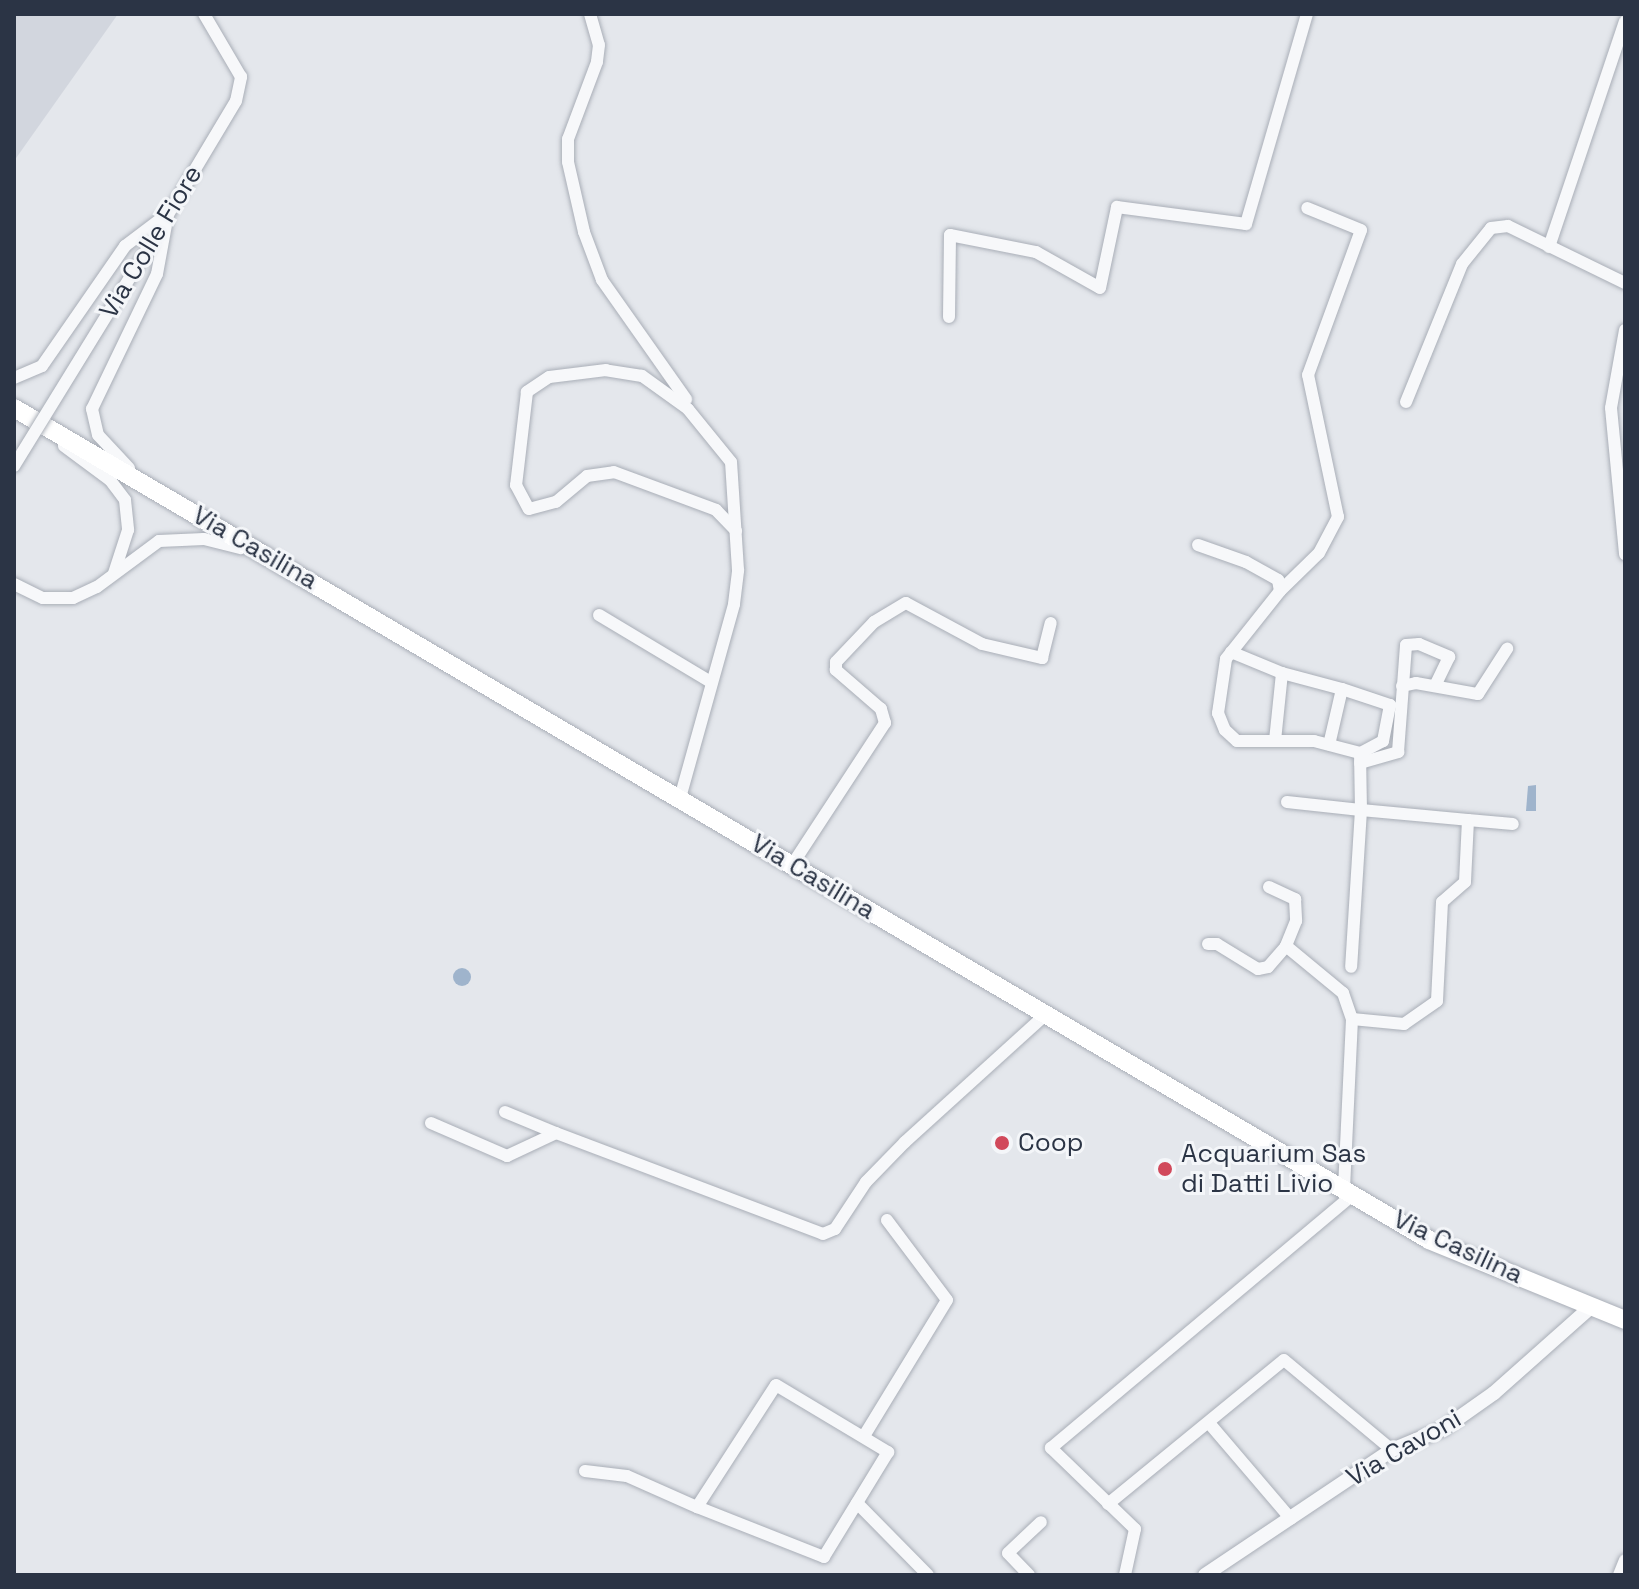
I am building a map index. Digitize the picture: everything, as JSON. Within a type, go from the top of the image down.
[{"type":"main road","name":"Via Casilina","points":[[17,409],[1429,1240],[1625,1320]]},
{"type":"street","name":"Via Colle Fiore","points":[[14,466],[236,101],[241,77],[204,14]]},
{"type":"street","points":[[590,14],[599,45],[597,62],[568,139],[568,162],[584,232],[602,280],[695,417],[731,462],[736,531],[734,604],[680,798]]},
{"type":"street","points":[[949,317],[950,235],[1036,252],[1100,288],[1117,207],[1246,224],[1307,14]]},
{"type":"street","points":[[1549,247],[1625,21]]},
{"type":"street","points":[[1307,208],[1361,230],[1308,375],[1338,517],[1319,553],[1280,591],[1231,652],[1219,685],[1218,713],[1225,730],[1237,741],[1329,745],[1360,758],[1398,752],[1406,645],[1419,644],[1449,657],[1435,686]]},
{"type":"street","points":[[14,378],[42,366],[125,246],[168,214]]},
{"type":"street","points":[[149,487],[103,442],[92,409],[157,274],[168,214]]},
{"type":"street","points":[[1406,402],[1462,264],[1484,235],[1500,225],[1508,226],[1625,283]]},
{"type":"street","points":[[1625,330],[1611,408],[1625,554]]},
{"type":"street","points":[[695,417],[642,376],[606,370],[549,377],[527,392],[516,485],[529,509],[556,502],[587,476],[614,472],[716,510],[736,531]]},
{"type":"street","points":[[17,409],[110,480],[125,500],[128,530],[113,576]]},
{"type":"street","points":[[14,584],[32,595],[58,599],[86,593],[113,576],[149,544],[168,539],[204,539],[267,556]]},
{"type":"street","points":[[1198,545],[1246,562],[1278,580],[1280,591]]},
{"type":"street","points":[[792,865],[885,723],[881,709],[836,670],[836,662],[874,622],[906,603],[982,644],[1042,658],[1051,623]]},
{"type":"street","points":[[599,615],[711,682]]},
{"type":"street","points":[[1402,686],[1435,686],[1478,694],[1507,649]]},
{"type":"street","points":[[1231,652],[1282,673],[1390,705],[1383,741],[1360,758]]},
{"type":"street","points":[[1275,741],[1282,673]]},
{"type":"street","points":[[1329,745],[1342,689]]},
{"type":"street","points":[[1351,967],[1361,810],[1360,758]]},
{"type":"street","points":[[1287,802],[1513,824]]},
{"type":"street","points":[[1352,1019],[1404,1024],[1437,1001],[1442,902],[1465,882],[1468,820]]},
{"type":"street","points":[[1208,944],[1217,944],[1258,969],[1268,967],[1286,946],[1296,921],[1295,899],[1269,887]]},
{"type":"street","points":[[1125,1575],[1135,1529],[1051,1448],[1349,1193],[1352,1019],[1343,993],[1286,946]]},
{"type":"street","points":[[505,1112],[823,1234],[835,1229],[866,1182],[905,1142],[1045,1015]]},
{"type":"street","points":[[431,1123],[507,1156],[556,1133]]},
{"type":"street","points":[[864,1436],[947,1300],[887,1220]]},
{"type":"street","name":"Via Cavoni","points":[[1205,1575],[1392,1450],[1443,1429],[1494,1393],[1592,1306]]},
{"type":"street","points":[[1108,1504],[1284,1360],[1392,1450]]},
{"type":"street","points":[[585,1471],[627,1476],[697,1507],[824,1557],[888,1452],[776,1385],[697,1507]]},
{"type":"street","points":[[1209,1423],[1291,1519]]},
{"type":"street","points":[[857,1503],[928,1575]]},
{"type":"street","points":[[1029,1575],[1008,1553],[1041,1522]]},
{"type":"street","points":[[1619,1575],[1625,1560]]},
{"type":"shaded area","points":[[14,14],[118,14],[14,161]]},
{"type":"water","points":[[1536,785],[1536,811],[1526,811],[1528,786]]},
{"type":"water","points":[[458,968],[466,968],[471,977],[469,984],[458,986],[453,981],[453,973]]},
{"type":"place","name":"Coop","points":[[1002,1143]]},
{"type":"place","name":"Acquarium Sas di Datti Livio","points":[[1165,1169]]}]
